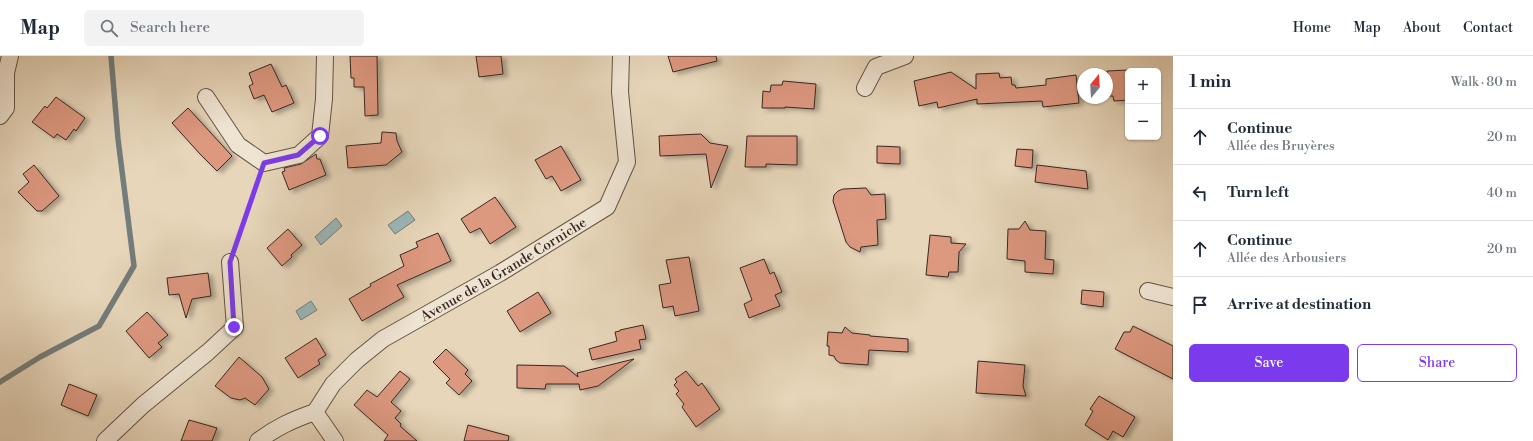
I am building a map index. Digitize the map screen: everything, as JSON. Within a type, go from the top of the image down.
[{"type":"street","points":[[0,116],[6,108],[6,73],[10,56]]},
{"type":"street","points":[[206,96],[238,145],[264,163],[298,155],[320,136],[324,99],[325,56]]},
{"type":"street","name":"Avenue de la Grande Corniche","points":[[315,412],[332,384],[357,360],[383,339],[500,273],[607,207],[627,162],[620,92],[622,56]]},
{"type":"street","points":[[865,88],[876,68],[905,56]]},
{"type":"street","points":[[105,441],[143,405],[208,352],[234,327],[230,262]]},
{"type":"street","points":[[1148,291],[1173,297]]},
{"type":"street","points":[[258,441],[290,420],[315,412],[335,441]]},
{"type":"path","points":[[230,262],[264,163]]},
{"type":"water","points":[[408,211],[415,220],[395,234],[388,225]]},
{"type":"water","points":[[336,218],[342,226],[321,245],[315,237]]},
{"type":"water","points":[[311,301],[317,310],[301,320],[296,311]]},
{"type":"building","points":[[350,56],[377,56],[378,115],[365,116],[364,87],[354,87],[354,78],[351,78]]},
{"type":"building","points":[[476,56],[501,56],[503,74],[479,77]]},
{"type":"building","points":[[668,56],[716,56],[717,61],[673,72]]},
{"type":"building","points":[[271,64],[282,87],[286,85],[294,103],[272,112],[264,95],[254,99],[249,86],[253,84],[249,73]]},
{"type":"building","points":[[1125,70],[1125,100],[1114,101],[1113,71]]},
{"type":"building","points":[[951,72],[976,89],[976,74],[999,73],[1000,78],[1011,77],[1012,85],[1015,85],[1016,88],[1046,85],[1046,79],[1076,75],[1077,103],[1043,107],[1042,101],[977,104],[977,99],[938,108],[937,102],[919,106],[914,81]]},
{"type":"building","points":[[783,81],[816,84],[814,109],[785,107],[762,108],[763,91],[770,92],[771,85],[782,85]]},
{"type":"building","points":[[56,97],[85,118],[76,131],[74,129],[66,140],[57,134],[54,138],[32,122],[45,106],[47,108]]},
{"type":"building","points":[[188,108],[232,156],[217,171],[172,123]]},
{"type":"building","points":[[382,132],[396,133],[397,141],[402,152],[386,165],[348,168],[346,146],[381,143]]},
{"type":"building","points":[[701,134],[710,143],[728,146],[711,188],[706,154],[660,156],[659,136]]},
{"type":"building","points":[[747,136],[797,136],[797,165],[766,164],[766,167],[745,167]]},
{"type":"building","points":[[561,146],[581,180],[561,191],[552,176],[546,179],[535,160]]},
{"type":"building","points":[[877,146],[900,147],[900,164],[877,163]]},
{"type":"building","points":[[1017,149],[1033,150],[1032,168],[1015,166]]},
{"type":"building","points":[[316,154],[317,159],[320,159],[326,175],[289,190],[282,172],[285,171],[284,168],[301,164]]},
{"type":"building","points":[[34,165],[59,196],[42,211],[37,211],[18,192],[29,182],[23,174]]},
{"type":"building","points":[[1037,165],[1086,171],[1088,189],[1035,182]]},
{"type":"building","points":[[866,188],[871,195],[885,194],[886,219],[877,220],[878,245],[861,247],[860,252],[850,247],[846,242],[833,201],[834,195],[843,189]]},
{"type":"building","points":[[495,197],[516,227],[490,244],[480,228],[470,233],[461,219]]},
{"type":"building","points":[[1025,221],[1030,230],[1046,231],[1045,259],[1054,260],[1053,274],[1025,272],[1025,261],[1007,259],[1008,229],[1019,229]]},
{"type":"building","points":[[288,229],[302,245],[282,266],[267,248]]},
{"type":"building","points":[[438,233],[451,261],[397,285],[404,297],[362,321],[349,299],[371,286],[370,284],[404,266],[400,255],[418,247],[416,242]]},
{"type":"building","points":[[930,235],[951,237],[951,243],[966,244],[959,252],[958,272],[949,272],[948,277],[926,275]]},
{"type":"building","points":[[689,257],[699,311],[675,316],[673,306],[663,308],[659,285],[671,283],[666,260]]},
{"type":"building","points":[[764,259],[770,274],[774,272],[782,292],[775,295],[780,306],[749,318],[744,304],[752,300],[740,268]]},
{"type":"building","points":[[208,273],[211,296],[192,299],[186,318],[179,294],[169,295],[167,278]]},
{"type":"building","points":[[1082,290],[1104,292],[1103,307],[1081,304]]},
{"type":"building","points":[[538,292],[551,313],[520,332],[507,311]]},
{"type":"building","points":[[147,312],[168,335],[158,343],[162,347],[149,358],[126,331]]},
{"type":"building","points":[[643,325],[646,339],[639,340],[641,349],[592,360],[589,349],[617,341],[615,332]]},
{"type":"building","points":[[1133,326],[1173,346],[1173,379],[1115,349],[1124,332],[1130,332]]},
{"type":"building","points":[[845,327],[852,333],[908,339],[908,352],[869,350],[868,365],[840,363],[834,356],[829,355],[829,346],[827,346],[828,332],[842,333]]},
{"type":"building","points":[[316,338],[326,355],[318,360],[320,364],[298,378],[285,358]]},
{"type":"building","points":[[446,349],[468,370],[465,374],[472,381],[459,395],[446,383],[450,379],[433,362]]},
{"type":"building","points":[[239,357],[262,377],[269,389],[255,405],[245,398],[240,400],[231,398],[215,386]]},
{"type":"building","points":[[634,359],[598,386],[580,390],[579,384],[546,384],[545,389],[517,388],[517,365],[564,366],[578,377],[577,373]]},
{"type":"building","points":[[978,361],[1025,365],[1023,386],[1026,396],[976,393]]},
{"type":"building","points":[[400,371],[410,379],[391,402],[401,411],[395,418],[401,424],[400,426],[417,441],[384,441],[388,435],[354,405],[367,390],[377,397]]},
{"type":"building","points":[[686,371],[698,386],[702,383],[720,409],[696,427],[682,407],[684,404],[676,394],[679,391],[674,385],[677,382],[675,379]]},
{"type":"building","points":[[69,384],[97,395],[88,416],[61,405]]},
{"type":"building","points":[[1099,396],[1135,417],[1123,437],[1113,431],[1108,440],[1085,425],[1093,411],[1090,409]]},
{"type":"building","points":[[189,420],[217,428],[212,441],[181,441]]},
{"type":"building","points":[[468,425],[509,436],[508,441],[464,441]]},
{"type":"waterway","points":[[0,382],[40,357],[99,326],[134,266],[118,139],[111,56]]},
{"type":"route","points":[[234,327],[230,262],[264,163],[298,155],[320,136]]}]
